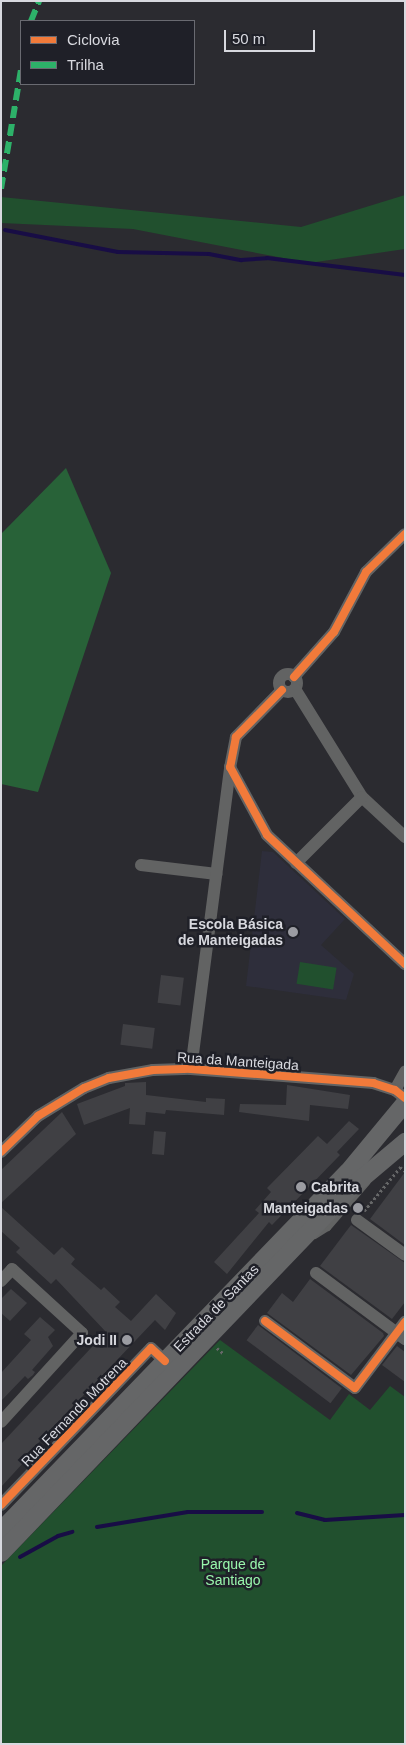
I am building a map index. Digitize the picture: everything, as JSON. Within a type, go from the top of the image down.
[{"type":"main road","name":"Estrada de Santas","points":[[1,1531],[5,1510],[164,1361],[348,1172],[402,1097]]},
{"type":"main road","name":"Estrada de Santas","points":[[1,1553],[289,1253],[377,1165],[405,1142]]},
{"type":"street","points":[[295,683],[334,632],[366,572],[405,534]]},
{"type":"street","points":[[192,1069],[230,767],[236,737],[282,690],[279,683],[282,677],[288,674],[295,683],[362,797],[405,837]]},
{"type":"street","points":[[230,767],[267,836],[405,964]]},
{"type":"street","points":[[296,863],[362,797]]},
{"type":"street","points":[[141,866],[216,874]]},
{"type":"street","name":"Rua da Manteigada","points":[[1,1152],[38,1116],[84,1088],[132,1073],[192,1069],[372,1083],[402,1097]]},
{"type":"street","points":[[402,1097],[405,1072]]},
{"type":"street","points":[[357,1220],[405,1255]]},
{"type":"street","points":[[1,1280],[12,1269],[82,1333],[1,1422]]},
{"type":"street","points":[[316,1273],[401,1336]]},
{"type":"street","points":[[265,1321],[356,1388],[401,1336],[405,1322]]},
{"type":"path","points":[[357,1220],[405,1162]]},
{"type":"path","points":[[400,1167],[405,1171]]},
{"type":"shaded area","name":"Escola Básica de Manteigadas","points":[[262,851],[273,852],[345,919],[321,945],[354,974],[346,1000],[246,986]]},
{"type":"green space","points":[[405,195],[405,249],[309,263],[133,229],[1,223],[1,197],[301,227]]},
{"type":"green space","points":[[66,468],[111,573],[38,792],[1,784],[1,534]]},
{"type":"green space","points":[[300,962],[337,968],[333,990],[297,984]]},
{"type":"green space","name":"Parque de Santiago","points":[[220,1340],[330,1420],[349,1394],[370,1410],[390,1386],[405,1397],[405,1744],[1,1744],[1,1566]]},
{"type":"building","points":[[161,975],[184,978],[180,1006],[158,1003]]},
{"type":"building","points":[[123,1024],[155,1028],[152,1049],[120,1045]]},
{"type":"building","points":[[146,1082],[146,1095],[206,1102],[206,1098],[225,1099],[224,1115],[166,1110],[165,1114],[146,1112],[145,1125],[129,1124],[130,1108],[84,1125],[77,1104],[125,1086],[125,1083]]},
{"type":"building","points":[[287,1085],[350,1095],[348,1109],[310,1105],[309,1121],[239,1112],[240,1104],[286,1105]]},
{"type":"building","points":[[62,1112],[76,1134],[1,1203],[1,1170]]},
{"type":"building","points":[[349,1121],[359,1129],[337,1152],[340,1155],[272,1225],[269,1222],[227,1274],[214,1262],[259,1213],[255,1210],[271,1192],[267,1188],[318,1136],[327,1144]]},
{"type":"building","points":[[154,1131],[166,1132],[164,1155],[152,1154]]},
{"type":"building","points":[[405,1172],[405,1245],[370,1219]]},
{"type":"building","points":[[1,1207],[54,1255],[62,1247],[75,1259],[71,1264],[101,1290],[104,1287],[120,1302],[115,1307],[131,1321],[156,1294],[176,1313],[165,1330],[155,1320],[23,1459],[24,1462],[1,1487],[1,1444],[106,1332],[56,1279],[51,1284],[16,1252],[20,1248],[1,1231]]},
{"type":"building","points":[[351,1225],[405,1263],[405,1302],[392,1319],[320,1266]]},
{"type":"building","points":[[310,1279],[383,1333],[384,1336],[351,1375],[267,1313],[282,1293],[293,1302]]},
{"type":"building","points":[[11,1289],[27,1303],[10,1321],[1,1313],[1,1299]]},
{"type":"building","points":[[40,1317],[55,1330],[48,1337],[53,1346],[32,1370],[35,1372],[33,1375],[28,1379],[25,1376],[1,1401],[1,1373],[31,1340],[24,1334]]},
{"type":"building","points":[[258,1325],[342,1388],[330,1403],[247,1340]]},
{"type":"building","points":[[397,1346],[405,1352],[405,1382],[382,1365]]},
{"type":"waterway","points":[[5,230],[118,252],[209,254],[241,260],[267,258],[405,275]]},
{"type":"waterway","points":[[97,1527],[188,1512],[262,1512]]},
{"type":"waterway","points":[[297,1513],[325,1520],[405,1515]]},
{"type":"waterway","points":[[20,1557],[58,1536],[72,1532]]},
{"type":"marked path","points":[[31,20],[39,1]]},
{"type":"marked path","points":[[1,189],[20,76]]},
{"type":"cycle path","points":[[294,677],[334,632],[366,572],[405,534]]},
{"type":"cycle path","points":[[282,690],[236,737],[230,767],[267,835],[405,964]]},
{"type":"cycle path","points":[[1,1152],[38,1116],[84,1088],[109,1078],[153,1070],[191,1069],[373,1083],[395,1090],[405,1098]]},
{"type":"cycle path","points":[[265,1321],[355,1388],[405,1322]]},
{"type":"cycle path","name":"Rua Fernando Motrena","points":[[1,1505],[151,1348],[165,1361]]},
{"type":"place","name":"Escola Básica de Manteigadas","points":[[293,932]]},
{"type":"place","name":"Cabrita","points":[[301,1187]]},
{"type":"place","name":"Manteigadas","points":[[358,1208]]},
{"type":"place","name":"Jodi II","points":[[127,1340]]}]
